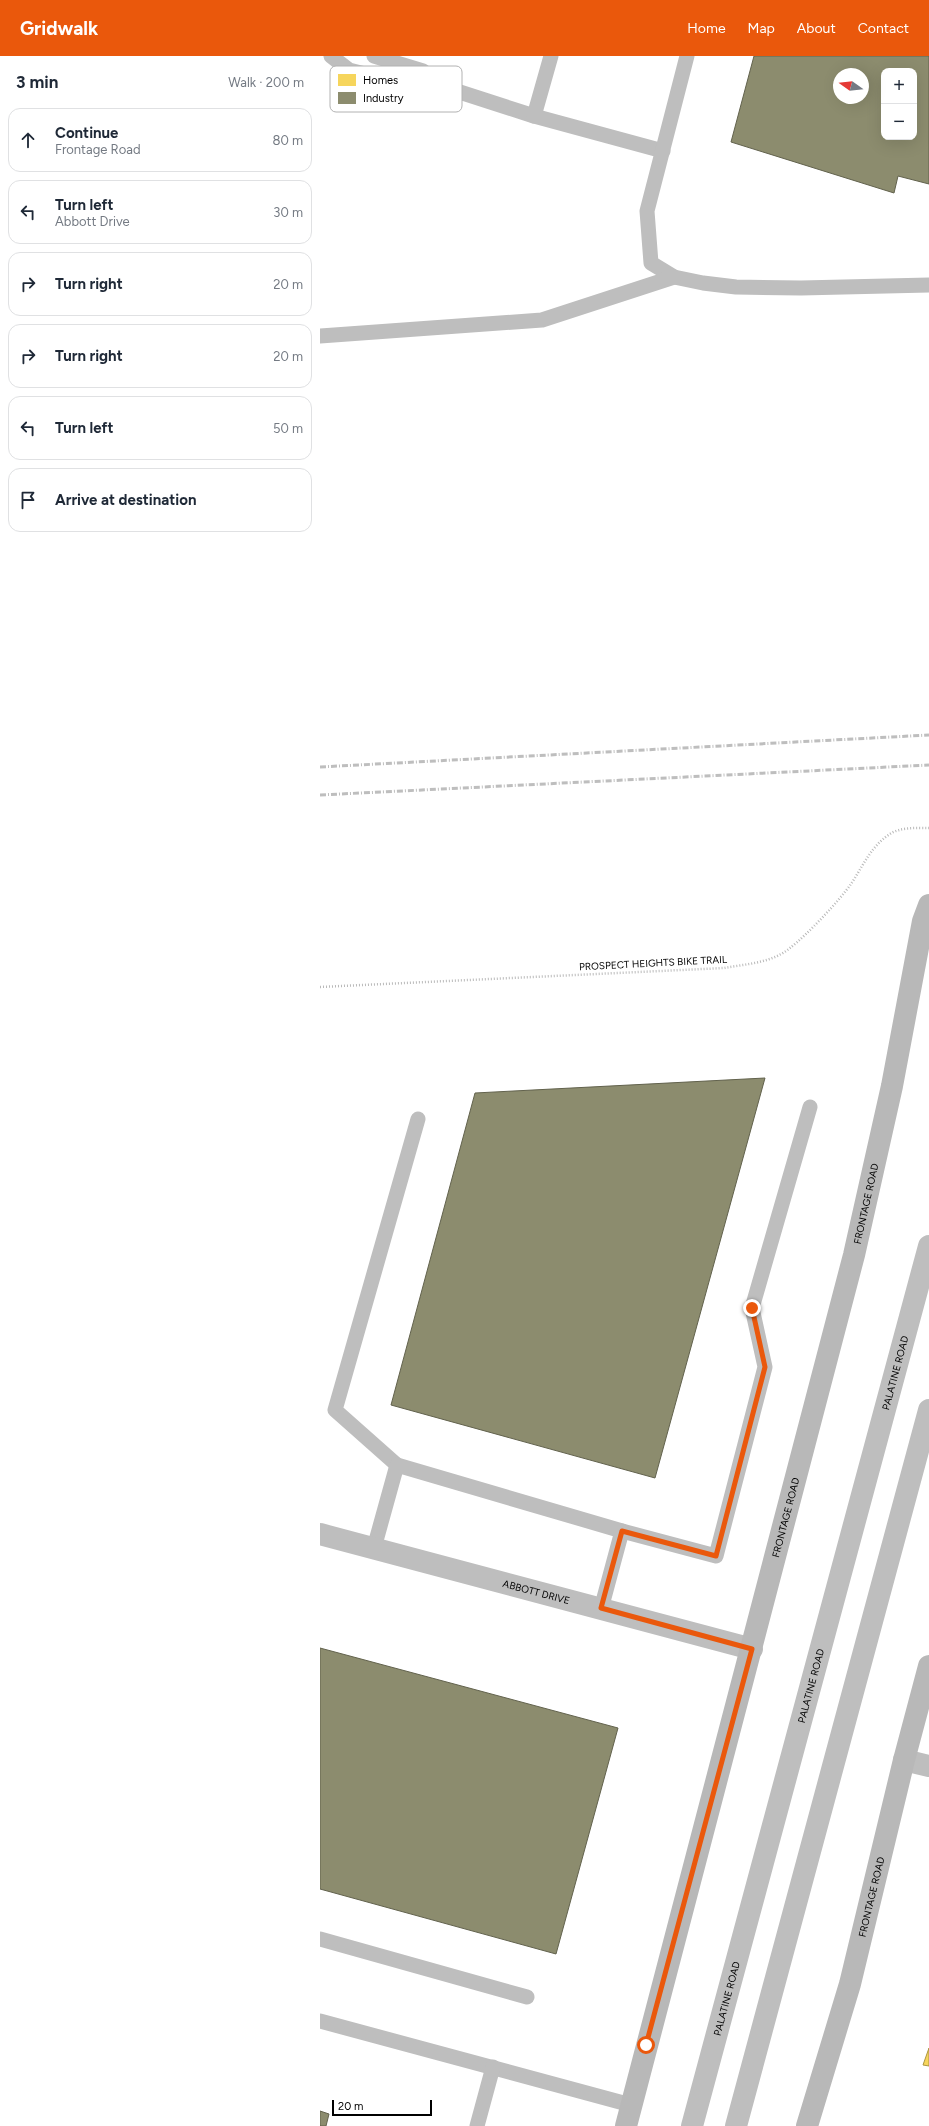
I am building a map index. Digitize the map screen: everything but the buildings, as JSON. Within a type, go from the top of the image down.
[{"type":"main road","name":"PALATINE ROAD","points":[[692,2126],[929,1246]]},
{"type":"main road","points":[[736,2126],[929,1410]]},
{"type":"main road","name":"ABBOTT DRIVE","points":[[320,1534],[752,1649]]},
{"type":"main road","points":[[904,1760],[929,1766]]},
{"type":"street","name":"FRONTAGE ROAD","points":[[626,2126],[854,1255],[892,1086],[923,921],[929,905]]},
{"type":"street","name":"FRONTAGE ROAD","points":[[808,2126],[850,1984],[904,1760],[923,1712],[929,1666]]},
{"type":"lane","points":[[331,56],[344,66]]},
{"type":"lane","points":[[374,56],[407,66]]},
{"type":"lane","points":[[534,116],[551,56]]},
{"type":"lane","points":[[687,56],[647,211],[651,263],[674,277],[703,283],[736,287],[801,288],[929,285]]},
{"type":"lane","points":[[462,94],[534,116],[663,151]]},
{"type":"lane","points":[[320,336],[542,320],[674,277]]},
{"type":"lane","points":[[418,1119],[335,1410],[397,1465],[622,1531],[716,1556],[765,1367],[752,1308],[810,1107]]},
{"type":"lane","points":[[374,1548],[397,1465]]},
{"type":"lane","points":[[601,1608],[622,1531]]},
{"type":"lane","points":[[320,1939],[527,1997]]},
{"type":"lane","points":[[320,2021],[631,2105]]},
{"type":"lane","points":[[477,2126],[493,2067]]},
{"type":"path","name":"PROSPECT HEIGHTS BIKE TRAIL","points":[[320,987],[724,968],[771,959],[790,949],[822,916],[850,885],[867,856],[891,833],[907,829],[929,828]]},
{"type":"railway","points":[[320,767],[929,735]]},
{"type":"railway","points":[[320,795],[929,765]]},
{"type":"route","points":[[646,2045],[752,1649],[601,1608],[622,1531],[716,1556],[765,1367],[752,1308]]}]
